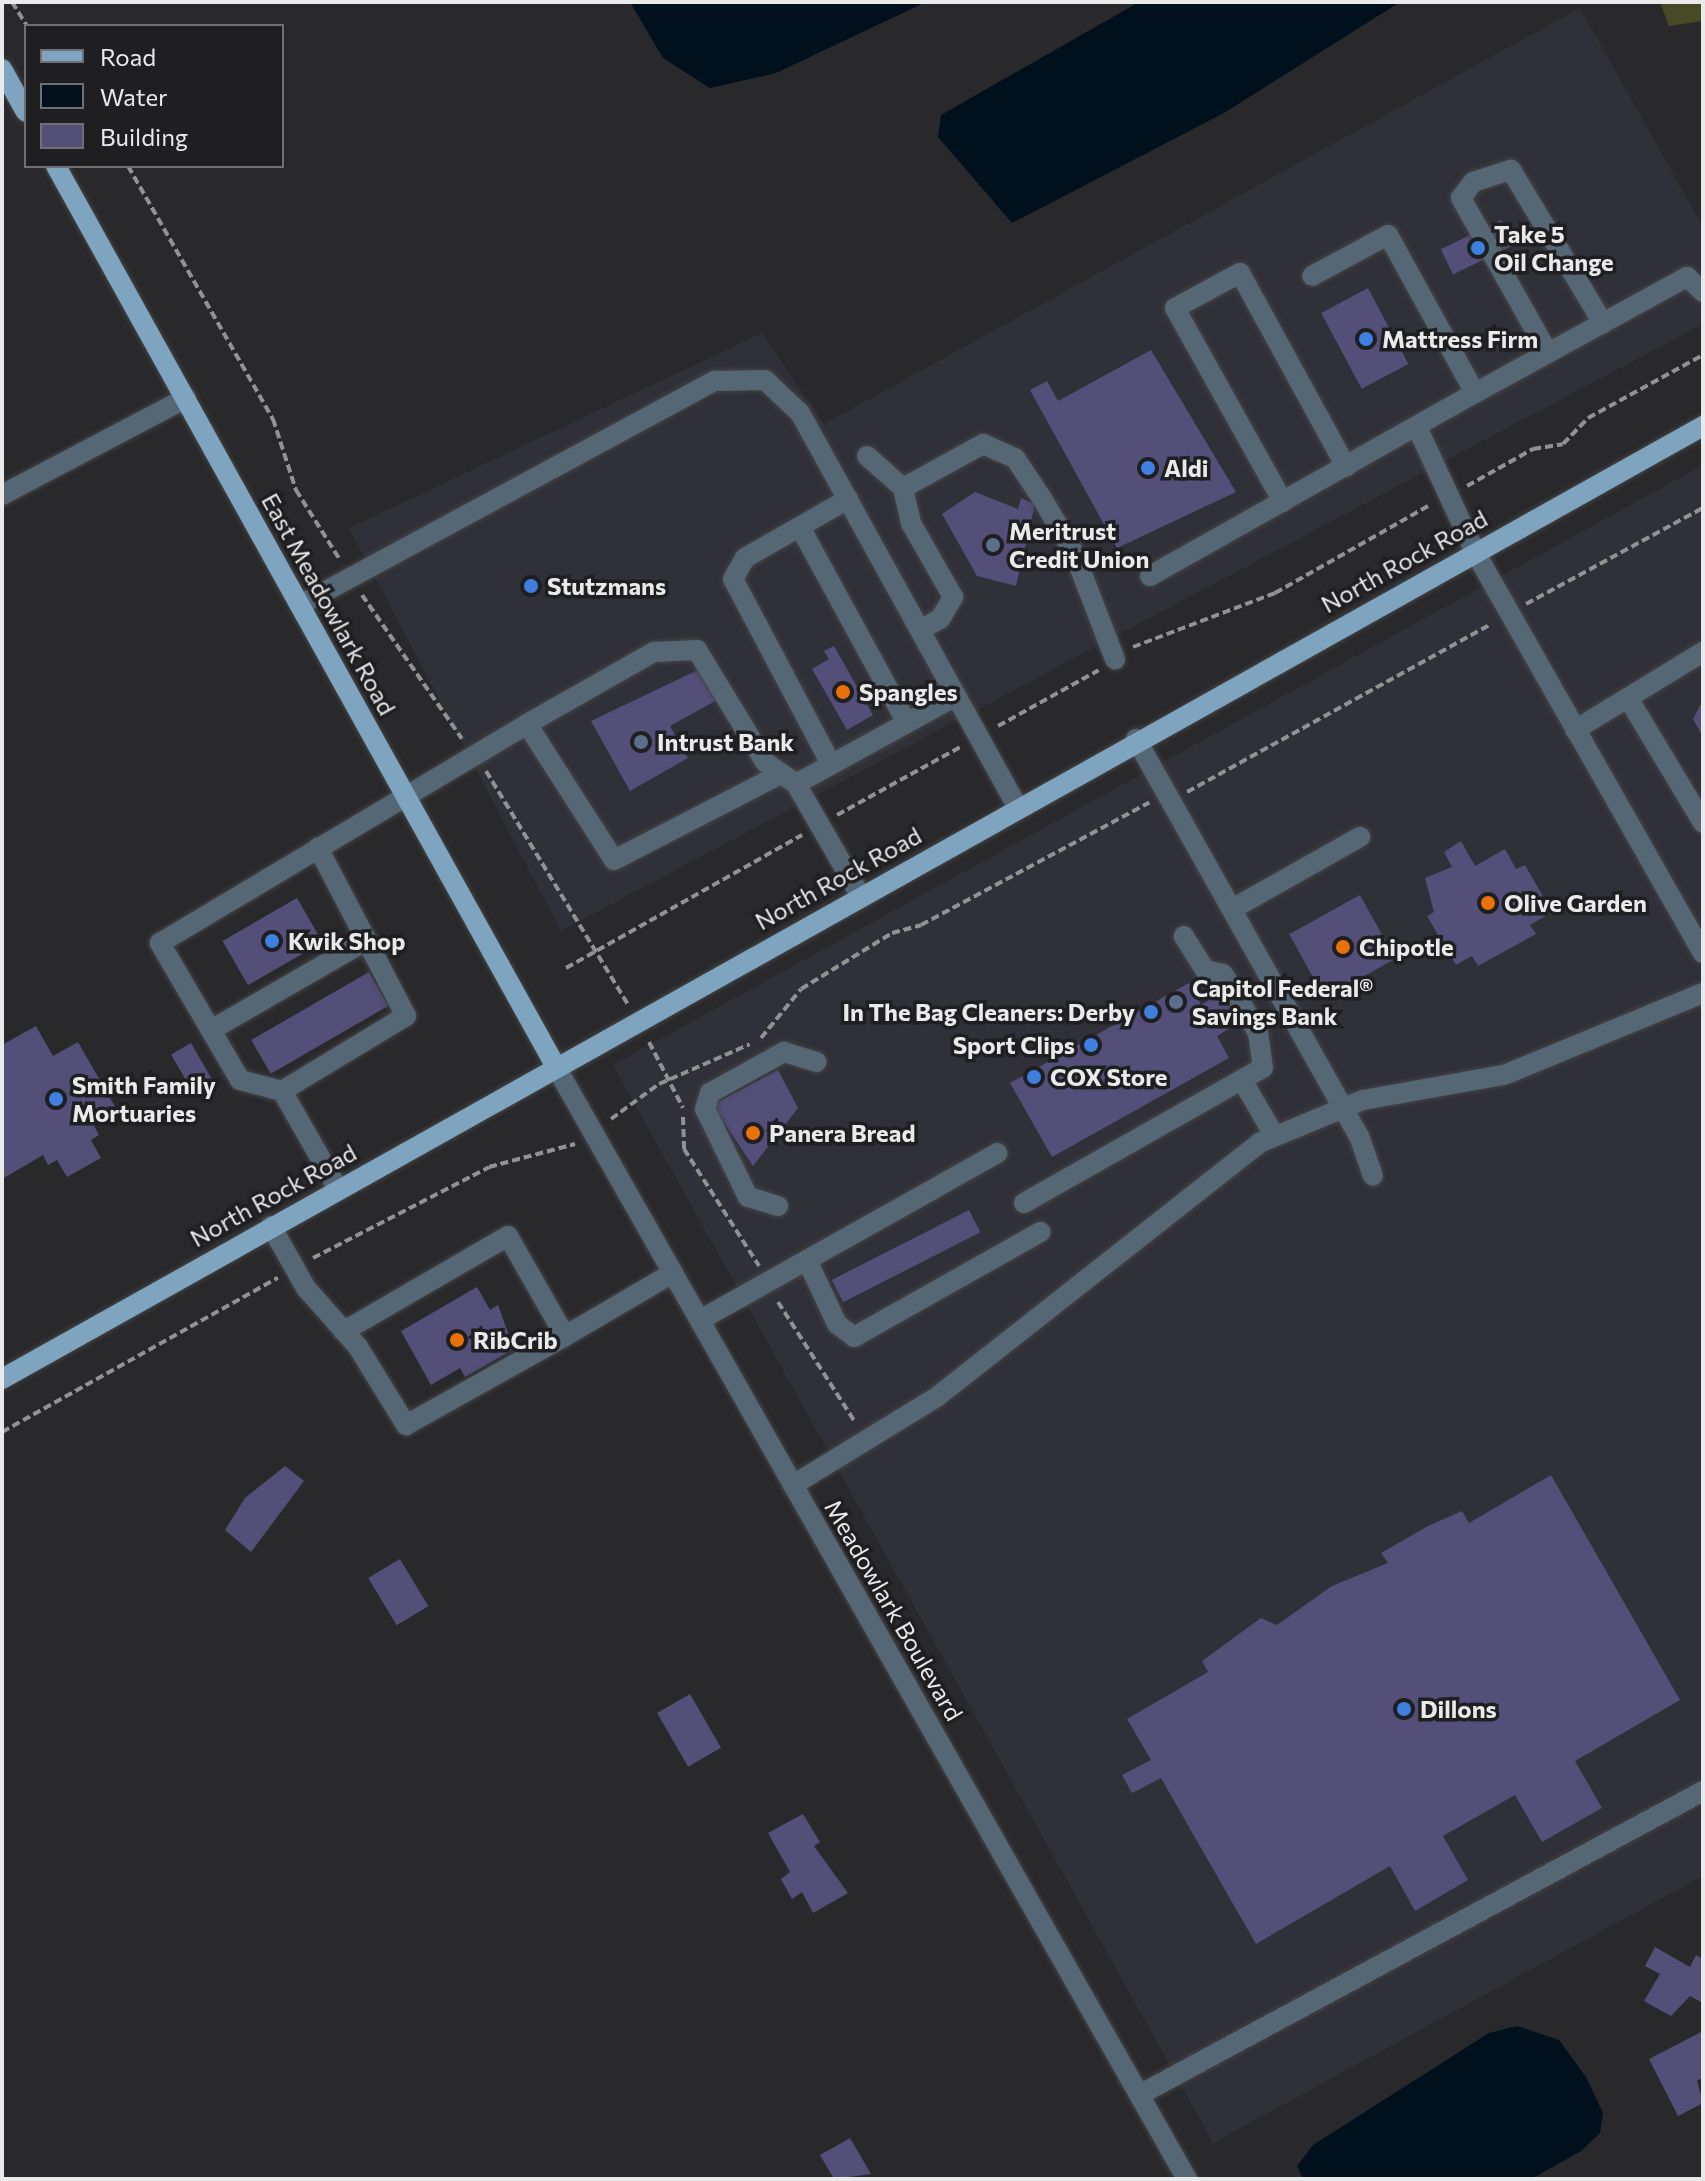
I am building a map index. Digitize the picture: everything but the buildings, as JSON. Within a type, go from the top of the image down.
[{"type":"main road","points":[[2,69],[24,108]]},
{"type":"main road","name":"East Meadowlark Road","points":[[57,168],[556,1067]]},
{"type":"main road","name":"North Rock Road","points":[[2,1379],[1136,739],[1703,426]]},
{"type":"street","points":[[1548,353],[1461,198],[1473,182],[1511,170],[1603,323]]},
{"type":"street","points":[[1312,276],[1388,235],[1475,393]]},
{"type":"street","points":[[1283,502],[1175,308],[1240,273],[1346,467]]},
{"type":"street","points":[[1150,576],[1687,277],[1703,292]]},
{"type":"street","points":[[300,605],[715,381],[765,380],[790,397],[1017,806]]},
{"type":"street","points":[[2,495],[186,398]]},
{"type":"street","points":[[1417,427],[1475,552],[1703,953]]},
{"type":"street","points":[[903,488],[983,444],[1015,458],[1074,553],[1115,659]]},
{"type":"street","points":[[867,456],[903,488],[911,523],[953,597],[940,619],[920,630]]},
{"type":"street","points":[[831,764],[733,579],[740,562],[848,499]]},
{"type":"street","points":[[800,527],[907,723]]},
{"type":"street","points":[[338,1189],[282,1091],[240,1080],[160,943],[527,724],[654,652],[685,647],[704,658],[752,745],[788,779],[860,895]]},
{"type":"street","points":[[1575,730],[1703,652]]},
{"type":"street","points":[[527,724],[614,860],[788,779],[831,764],[956,696]]},
{"type":"street","points":[[1628,698],[1703,823]]},
{"type":"street","points":[[1136,739],[1234,908],[1373,1176]]},
{"type":"street","points":[[1234,908],[1360,837]]},
{"type":"street","points":[[282,1091],[406,1016],[318,848]]},
{"type":"street","points":[[1024,1203],[1263,1068],[1258,1033],[1223,974],[1205,970],[1184,936]]},
{"type":"street","points":[[211,1030],[367,940]]},
{"type":"street","points":[[793,1485],[938,1396],[1217,1172],[1274,1135],[1340,1108],[1504,1075],[1703,993]]},
{"type":"street","points":[[778,1206],[748,1197],[705,1109],[710,1093],[784,1052],[816,1062]]},
{"type":"street","name":"Meadowlark Boulevard","points":[[556,1067],[1187,2179]]},
{"type":"street","points":[[1242,1080],[1274,1135]]},
{"type":"street","points":[[700,1320],[997,1153]]},
{"type":"street","points":[[271,1226],[295,1268],[344,1331],[406,1425],[673,1273]]},
{"type":"street","points":[[807,1260],[837,1324],[854,1337],[1040,1232]]},
{"type":"street","points":[[344,1331],[508,1236],[565,1336]]},
{"type":"street","points":[[1139,2095],[1703,1791]]},
{"type":"path","points":[[12,2],[26,24]]},
{"type":"path","points":[[1542,594],[1703,508]]},
{"type":"path","points":[[1201,784],[1498,620]]},
{"type":"path","points":[[632,1101],[667,1081],[765,1036],[801,989],[892,933],[935,918],[1149,803]]},
{"type":"path","points":[[659,1061],[683,1107],[684,1149],[762,1271]]},
{"type":"path","points":[[2,1432],[295,1268],[489,1167],[572,1146]]},
{"type":"path","points":[[777,1300],[857,1424]]},
{"type":"shaded area","points":[[1580,8],[1703,227],[1703,324],[561,931],[349,528],[762,333],[824,424]]},
{"type":"shaded area","points":[[1703,465],[1703,1876],[1213,2143],[613,1065]]},
{"type":"green space","points":[[1660,2],[1703,2],[1703,21],[1669,26]]},
{"type":"water","points":[[630,2],[926,2],[776,73],[710,88],[663,58]]},
{"type":"water","points":[[1139,2],[1400,2],[1224,113],[1012,223],[938,137],[941,115]]},
{"type":"water","points":[[1517,2026],[1559,2040],[1586,2077],[1603,2113],[1600,2133],[1581,2151],[1531,2179],[1303,2179],[1297,2166],[1313,2145],[1489,2033]]},
{"type":"place","name":"Take 5 Oil Change","points":[[1478,248]]},
{"type":"place","name":"Mattress Firm","points":[[1366,339]]},
{"type":"place","name":"Aldi","points":[[1148,468]]},
{"type":"place","name":"Meritrust Credit Union","points":[[993,545]]},
{"type":"place","name":"Stutzmans","points":[[531,586]]},
{"type":"place","name":"Spangles","points":[[843,692]]},
{"type":"place","name":"Intrust Bank","points":[[641,742]]},
{"type":"place","name":"Olive Garden","points":[[1488,903]]},
{"type":"place","name":"Kwik Shop","points":[[272,941]]},
{"type":"place","name":"Chipotle","points":[[1343,947]]},
{"type":"place","name":"Capitol Federal® Savings Bank","points":[[1176,1002]]},
{"type":"place","name":"In The Bag Cleaners: Derby","points":[[1151,1012]]},
{"type":"place","name":"Sport Clips","points":[[1091,1045]]},
{"type":"place","name":"COX Store","points":[[1034,1077]]},
{"type":"place","name":"Smith Family Mortuaries","points":[[56,1099]]},
{"type":"place","name":"Panera Bread","points":[[753,1133]]},
{"type":"place","name":"RibCrib","points":[[457,1340]]},
{"type":"place","name":"Dillons","points":[[1404,1709]]}]
